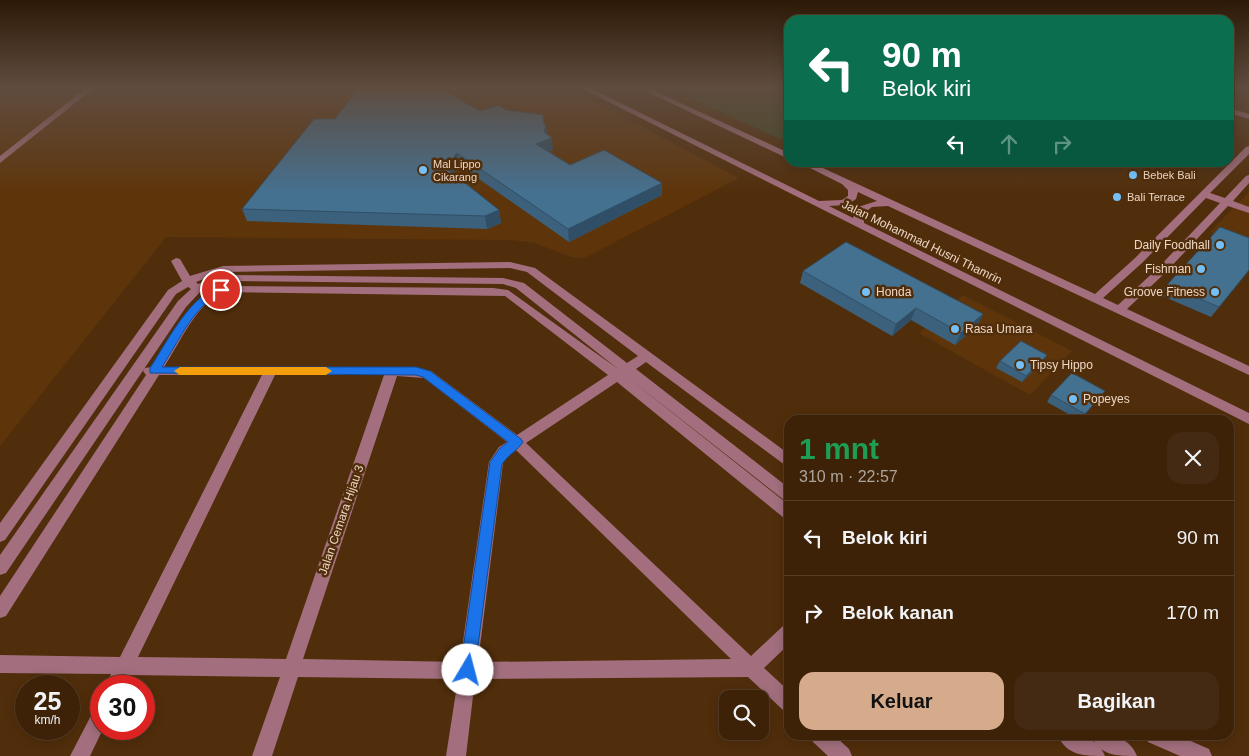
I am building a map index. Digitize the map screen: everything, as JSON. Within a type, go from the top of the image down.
[{"type":"street","points":[[0,160],[46,123]]},
{"type":"street","name":"Jalan Mohammad Husni Thamrin","points":[[656,123],[1249,419]]},
{"type":"street","points":[[719,123],[784,154]]},
{"type":"street","points":[[1234,165],[1247,152]]},
{"type":"street","name":"Jalan Mohammad Husni Thamrin","points":[[813,167],[1249,371]]},
{"type":"street","points":[[1096,299],[1138,261],[1232,167]]},
{"type":"street","points":[[1119,310],[1161,270],[1249,178]]},
{"type":"street","points":[[813,202],[830,205],[844,203],[853,197],[853,189],[845,182]]},
{"type":"street","points":[[1204,194],[1249,210]]},
{"type":"street","points":[[860,225],[857,217],[859,210],[866,205],[891,203]]},
{"type":"street","points":[[0,610],[198,305],[198,288],[176,261]]},
{"type":"street","points":[[0,568],[182,304],[198,288],[208,272],[223,268],[510,266],[531,270],[784,458]]},
{"type":"street","points":[[0,535],[172,292],[198,288],[222,278],[504,281],[520,285],[784,510]]},
{"type":"street","points":[[456,756],[496,462],[504,451],[646,356]]},
{"type":"street","points":[[121,675],[271,370]]},
{"type":"street","points":[[136,371],[392,371],[426,374],[517,442],[784,699]]},
{"type":"street","name":"Jalan Cemara Hijau 3","points":[[262,756],[392,371]]},
{"type":"street","points":[[623,373],[784,492]]},
{"type":"street","points":[[20,508],[41,509]]},
{"type":"street","points":[[0,664],[468,670],[751,668],[784,637]]},
{"type":"street","points":[[80,756],[90,736]]},
{"type":"street","points":[[825,740],[842,756]]},
{"type":"street","points":[[1074,740],[1095,756]]},
{"type":"street","points":[[1106,740],[1127,756]]},
{"type":"street","points":[[1167,740],[1202,756]]},
{"type":"shaded area","points":[[0,123],[636,123],[739,178],[584,258],[571,257],[535,243],[513,240],[166,237],[0,446]]},
{"type":"shaded area","points":[[1249,192],[1249,247],[1210,232]]},
{"type":"shaded area","points":[[963,295],[1072,351],[1030,395],[919,333]]},
{"type":"green space","points":[[746,123],[784,123],[784,141]]},
{"type":"building","name":"Mal Lippo Cikarang","points":[[311,123],[543,123],[546,125],[544,132],[552,138],[536,144],[570,165],[604,150],[662,183],[568,229],[457,153],[446,168],[499,210],[485,216],[242,209]]},
{"type":"building","points":[[1220,227],[1249,238],[1249,270],[1219,307],[1167,285]]},
{"type":"building","points":[[846,242],[983,314],[961,333],[916,308],[896,324],[803,271]]},
{"type":"building","name":"Tipsy Hippo","points":[[1021,341],[1047,355],[1026,376],[1000,361]]},
{"type":"building","name":"Popeyes","points":[[1072,373],[1105,391],[1085,414],[1051,395]]},
{"type":"slow traffic","points":[[180,371],[326,371]]},
{"type":"place","name":"Mal Lippo Cikarang","points":[[423,170]]},
{"type":"place","name":"Bebek Bali","points":[[1133,175]]},
{"type":"place","name":"Bali Terrace","points":[[1117,197]]},
{"type":"place","name":"Daily Foodhall","points":[[1220,245]]},
{"type":"place","name":"Fishman","points":[[1201,269]]},
{"type":"place","name":"Honda","points":[[866,292]]},
{"type":"place","name":"Groove Fitness","points":[[1215,292]]},
{"type":"place","name":"Rasa Umara","points":[[955,329]]},
{"type":"place","name":"Tipsy Hippo","points":[[1020,365]]},
{"type":"place","name":"Popeyes","points":[[1073,399]]},
{"type":"route","points":[[221,290],[209,294],[198,305],[154,371],[416,371],[426,374],[517,442],[504,451],[496,462],[468,670]]}]
